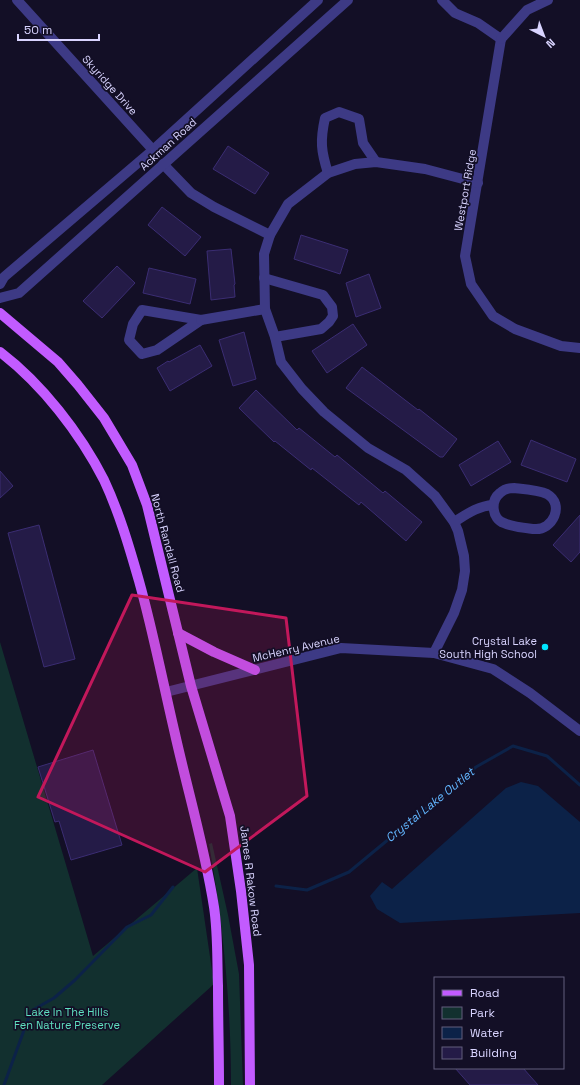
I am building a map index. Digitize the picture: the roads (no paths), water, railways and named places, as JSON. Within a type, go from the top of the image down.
[{"type":"main road","name":"North Randall Road","points":[[0,313],[58,362],[78,385],[104,418],[132,465],[147,505],[191,686]]},
{"type":"main road","points":[[0,352],[28,376],[75,432],[103,479],[114,503],[129,545],[147,612],[207,865],[214,910],[217,948],[219,1085]]},
{"type":"main road","points":[[178,633],[214,652],[255,670]]},
{"type":"main road","name":"James R Rakow Road","points":[[191,686],[230,816],[239,869],[249,965],[250,1085]]},
{"type":"street","name":"Skyridge Drive","points":[[17,0],[153,150]]},
{"type":"street","name":"Ackman Road","points":[[0,284],[4,277],[153,150],[318,0]]},
{"type":"street","name":"Ackman Road","points":[[0,298],[19,293],[348,0]]},
{"type":"street","points":[[442,0],[455,13],[478,23],[501,39],[527,10],[548,0]]},
{"type":"street","name":"Westport Ridge","points":[[501,39],[465,256],[471,284],[493,316],[515,329],[561,346],[580,348]]},
{"type":"street","points":[[328,173],[322,154],[321,135],[325,118],[339,112],[359,119],[363,142],[376,162]]},
{"type":"street","points":[[434,653],[454,613],[462,590],[465,571],[464,556],[458,531],[454,522],[435,496],[406,470],[368,448],[324,412],[302,389],[281,362],[275,337],[265,309],[264,254],[270,235],[288,204],[328,173],[355,164],[376,162],[425,169],[478,183]]},
{"type":"street","points":[[163,164],[191,192],[214,207],[270,235]]},
{"type":"street","points":[[264,278],[323,295],[332,307],[333,316],[321,329],[275,337]]},
{"type":"street","points":[[202,320],[157,350],[142,354],[129,340],[133,324],[142,310],[202,320],[265,309]]},
{"type":"street","points":[[514,488],[546,494],[552,498],[556,512],[554,519],[549,525],[536,529],[503,523],[498,519],[494,512],[493,505],[495,498],[500,492],[514,488]]},
{"type":"street","points":[[454,522],[484,505],[493,505]]},
{"type":"street","name":"McHenry Avenue","points":[[166,692],[341,648],[434,653],[493,669],[530,693],[580,731]]},
{"type":"water","points":[[521,782],[538,786],[580,822],[580,913],[400,923],[377,909],[370,896],[382,882],[392,889],[506,788]]},
{"type":"waterway","name":"Crystal Lake Outlet","points":[[276,886],[307,890],[349,872],[476,767],[513,746],[547,756],[580,785]]},
{"type":"waterway","name":"Crystal Lake Outlet","points":[[4,1085],[31,1011],[54,998],[75,980],[127,927],[151,915],[173,887]]},
{"type":"place","name":"Crystal Lake South High School","points":[[545,647]]},
{"type":"park label","name":"Lake In The Hills Fen Nature Preserve","points":[[67,1018]]}]
